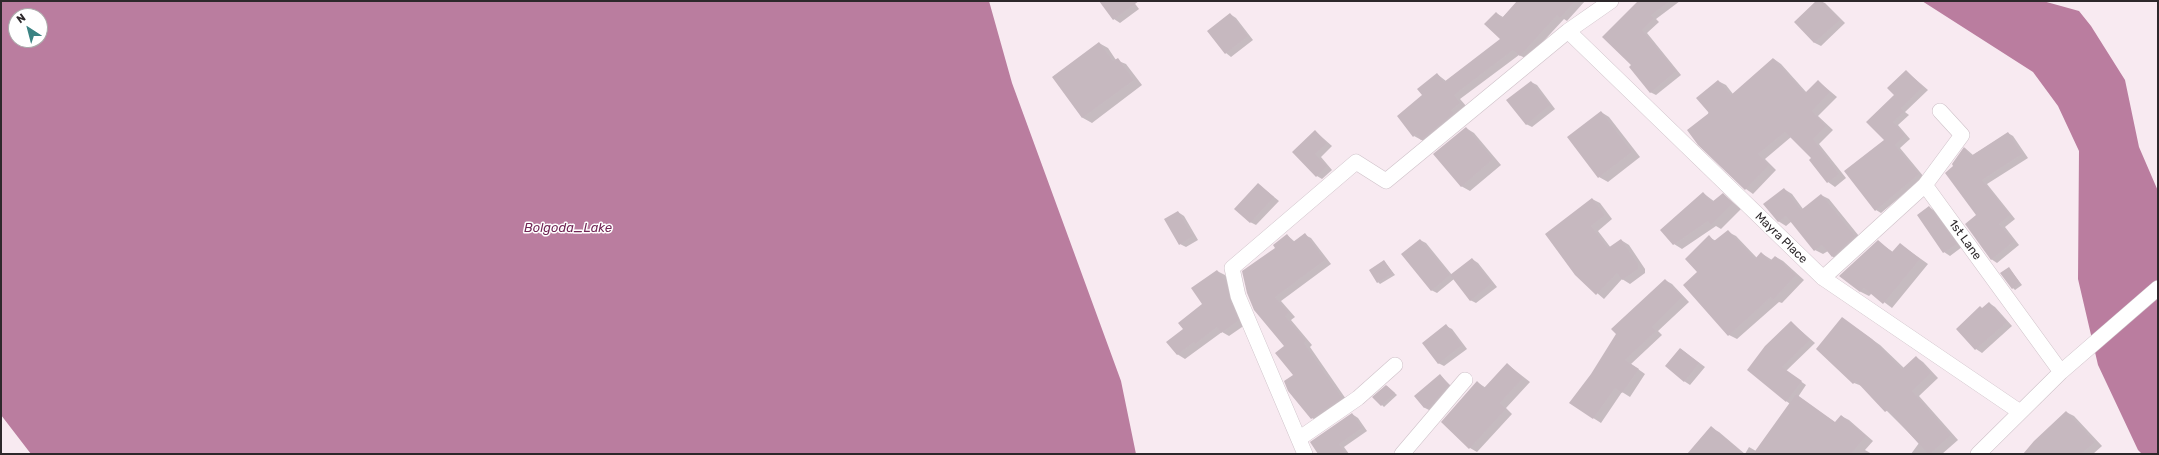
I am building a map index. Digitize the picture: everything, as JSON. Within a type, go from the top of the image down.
[{"type":"street","points":[[1306,454],[1238,296],[1232,268],[1356,162],[1386,181],[1568,31],[1611,1]]},
{"type":"street","name":"Mayra Place","points":[[1568,31],[1823,278],[2020,412]]},
{"type":"street","points":[[1823,278],[1925,185],[1962,135],[1940,111]]},
{"type":"street","name":"1st Lane","points":[[1925,185],[2065,370]]},
{"type":"street","points":[[1978,454],[2065,370],[2158,288]]},
{"type":"street","points":[[1300,438],[1358,398],[1395,365]]},
{"type":"street","points":[[1402,454],[1465,380]]},
{"type":"water","name":"Bolgoda_Lake","points":[[1,1],[989,1],[1012,83],[1121,381],[1136,454],[31,454],[1,415]]},
{"type":"water","points":[[1922,1],[2043,1],[2079,11],[2091,26],[2125,80],[2139,147],[2158,191],[2158,454],[2142,454],[2138,450],[2098,365],[2078,279],[2079,151],[2058,106],[2033,72]]},
{"type":"building","points":[[1099,1],[1139,1],[1113,20]]},
{"type":"building","points":[[1517,1],[1575,1],[1560,18],[1557,15],[1520,56],[1513,50],[1454,95],[1460,103],[1451,110],[1454,113],[1421,140],[1416,134],[1413,137],[1397,116],[1422,95],[1417,89],[1437,73],[1444,82],[1500,39],[1484,24],[1496,12],[1502,18]]},
{"type":"building","points":[[1638,1],[1670,1],[1651,15],[1654,18],[1642,30],[1676,71],[1650,93],[1629,67],[1631,65],[1602,37]]},
{"type":"building","points":[[1816,1],[1822,1],[1840,20],[1814,43],[1794,22]]},
{"type":"building","points":[[1230,13],[1248,36],[1225,54],[1207,31]]},
{"type":"building","points":[[1099,42],[1113,61],[1118,58],[1134,80],[1082,118],[1052,77]]},
{"type":"building","points":[[1773,58],[1805,93],[1818,80],[1830,92],[1812,111],[1826,126],[1813,139],[1839,174],[1827,183],[1809,160],[1811,158],[1785,132],[1758,154],[1769,165],[1745,190],[1698,145],[1687,130],[1709,113],[1696,98],[1718,80],[1731,95]]},
{"type":"building","points":[[1906,70],[1923,87],[1901,108],[1904,112],[1893,122],[1905,135],[1895,145],[1919,174],[1875,211],[1844,171],[1884,140],[1866,122],[1894,95],[1887,88]]},
{"type":"building","points":[[1531,81],[1550,105],[1526,125],[1506,100]]},
{"type":"building","points":[[1601,111],[1632,152],[1598,178],[1567,137]]},
{"type":"building","points":[[1466,127],[1493,159],[1461,187],[1433,154]]},
{"type":"building","points":[[1315,130],[1327,143],[1315,154],[1327,166],[1316,177],[1292,152]]},
{"type":"building","points":[[2008,132],[2022,154],[1982,180],[2010,215],[1999,224],[2014,241],[1991,260],[1965,224],[1976,215],[1945,173],[1953,166],[1952,164],[1964,147],[1971,156]]},
{"type":"building","points":[[1258,183],[1274,197],[1250,223],[1234,209]]},
{"type":"building","points":[[1784,188],[1801,210],[1821,194],[1855,236],[1832,257],[1822,245],[1814,251],[1786,216],[1778,222],[1763,204]]},
{"type":"building","points":[[1703,192],[1712,202],[1723,193],[1733,203],[1711,225],[1708,221],[1673,245],[1660,230]]},
{"type":"building","points":[[1592,198],[1605,215],[1591,226],[1608,248],[1621,239],[1638,264],[1638,269],[1622,280],[1617,273],[1596,295],[1575,275],[1545,234]]},
{"type":"building","points":[[1929,206],[1957,244],[1943,253],[1917,215]]},
{"type":"building","points":[[1178,211],[1193,236],[1179,245],[1164,219]]},
{"type":"building","points":[[1728,230],[1755,259],[1761,252],[1770,261],[1775,256],[1796,275],[1773,300],[1771,297],[1728,336],[1683,285],[1697,272],[1685,259],[1709,235],[1714,241]]},
{"type":"building","points":[[1305,233],[1325,260],[1275,297],[1289,313],[1285,316],[1306,341],[1304,343],[1342,398],[1311,419],[1288,391],[1284,381],[1293,375],[1275,353],[1284,346],[1254,310],[1247,293],[1242,271],[1275,248],[1273,245],[1287,234],[1293,242]]},
{"type":"building","points":[[1420,239],[1450,275],[1431,291],[1401,254]]},
{"type":"building","points":[[1878,240],[1892,252],[1900,243],[1920,259],[1883,304],[1864,288],[1860,292],[1839,276]]},
{"type":"building","points":[[1472,258],[1492,283],[1470,301],[1450,275]]},
{"type":"building","points":[[1384,260],[1393,273],[1377,283],[1369,270]]},
{"type":"building","points":[[2009,267],[2020,283],[2012,289],[2000,273]]},
{"type":"building","points":[[1217,270],[1226,282],[1230,299],[1239,320],[1221,333],[1217,327],[1195,344],[1194,342],[1177,355],[1166,342],[1183,329],[1178,323],[1202,304],[1191,288]]},
{"type":"building","points":[[1665,279],[1682,297],[1652,327],[1656,331],[1625,360],[1639,369],[1622,393],[1615,388],[1593,419],[1569,403],[1591,374],[1616,334],[1611,329]]},
{"type":"building","points":[[1989,302],[2007,322],[1975,350],[1956,329],[1980,306],[1982,308]]},
{"type":"building","points":[[1842,317],[1872,339],[1902,369],[1916,356],[1931,373],[1912,391],[1951,435],[1930,454],[1928,454],[1888,410],[1885,412],[1856,381],[1853,384],[1816,349]]},
{"type":"building","points":[[1791,321],[1810,340],[1782,367],[1802,381],[1786,402],[1747,370],[1765,346]]},
{"type":"building","points":[[1446,324],[1462,345],[1438,364],[1422,343]]},
{"type":"building","points":[[1680,348],[1699,363],[1684,382],[1665,366]]},
{"type":"building","points":[[1507,363],[1523,378],[1500,403],[1506,409],[1469,449],[1441,422],[1477,381],[1484,388]]},
{"type":"building","points":[[1440,374],[1449,385],[1428,409],[1426,407],[1424,408],[1414,396]]},
{"type":"building","points":[[1386,385],[1395,393],[1381,406],[1372,397]]},
{"type":"building","points":[[1796,394],[1835,422],[1841,415],[1866,436],[1851,454],[1753,454]]},
{"type":"building","points":[[2066,411],[2095,442],[2081,454],[2023,454],[2034,441]]},
{"type":"building","points":[[1352,413],[1362,428],[1339,444],[1346,454],[1318,454],[1310,442]]},
{"type":"building","points":[[1711,426],[1744,454],[1687,454]]}]
